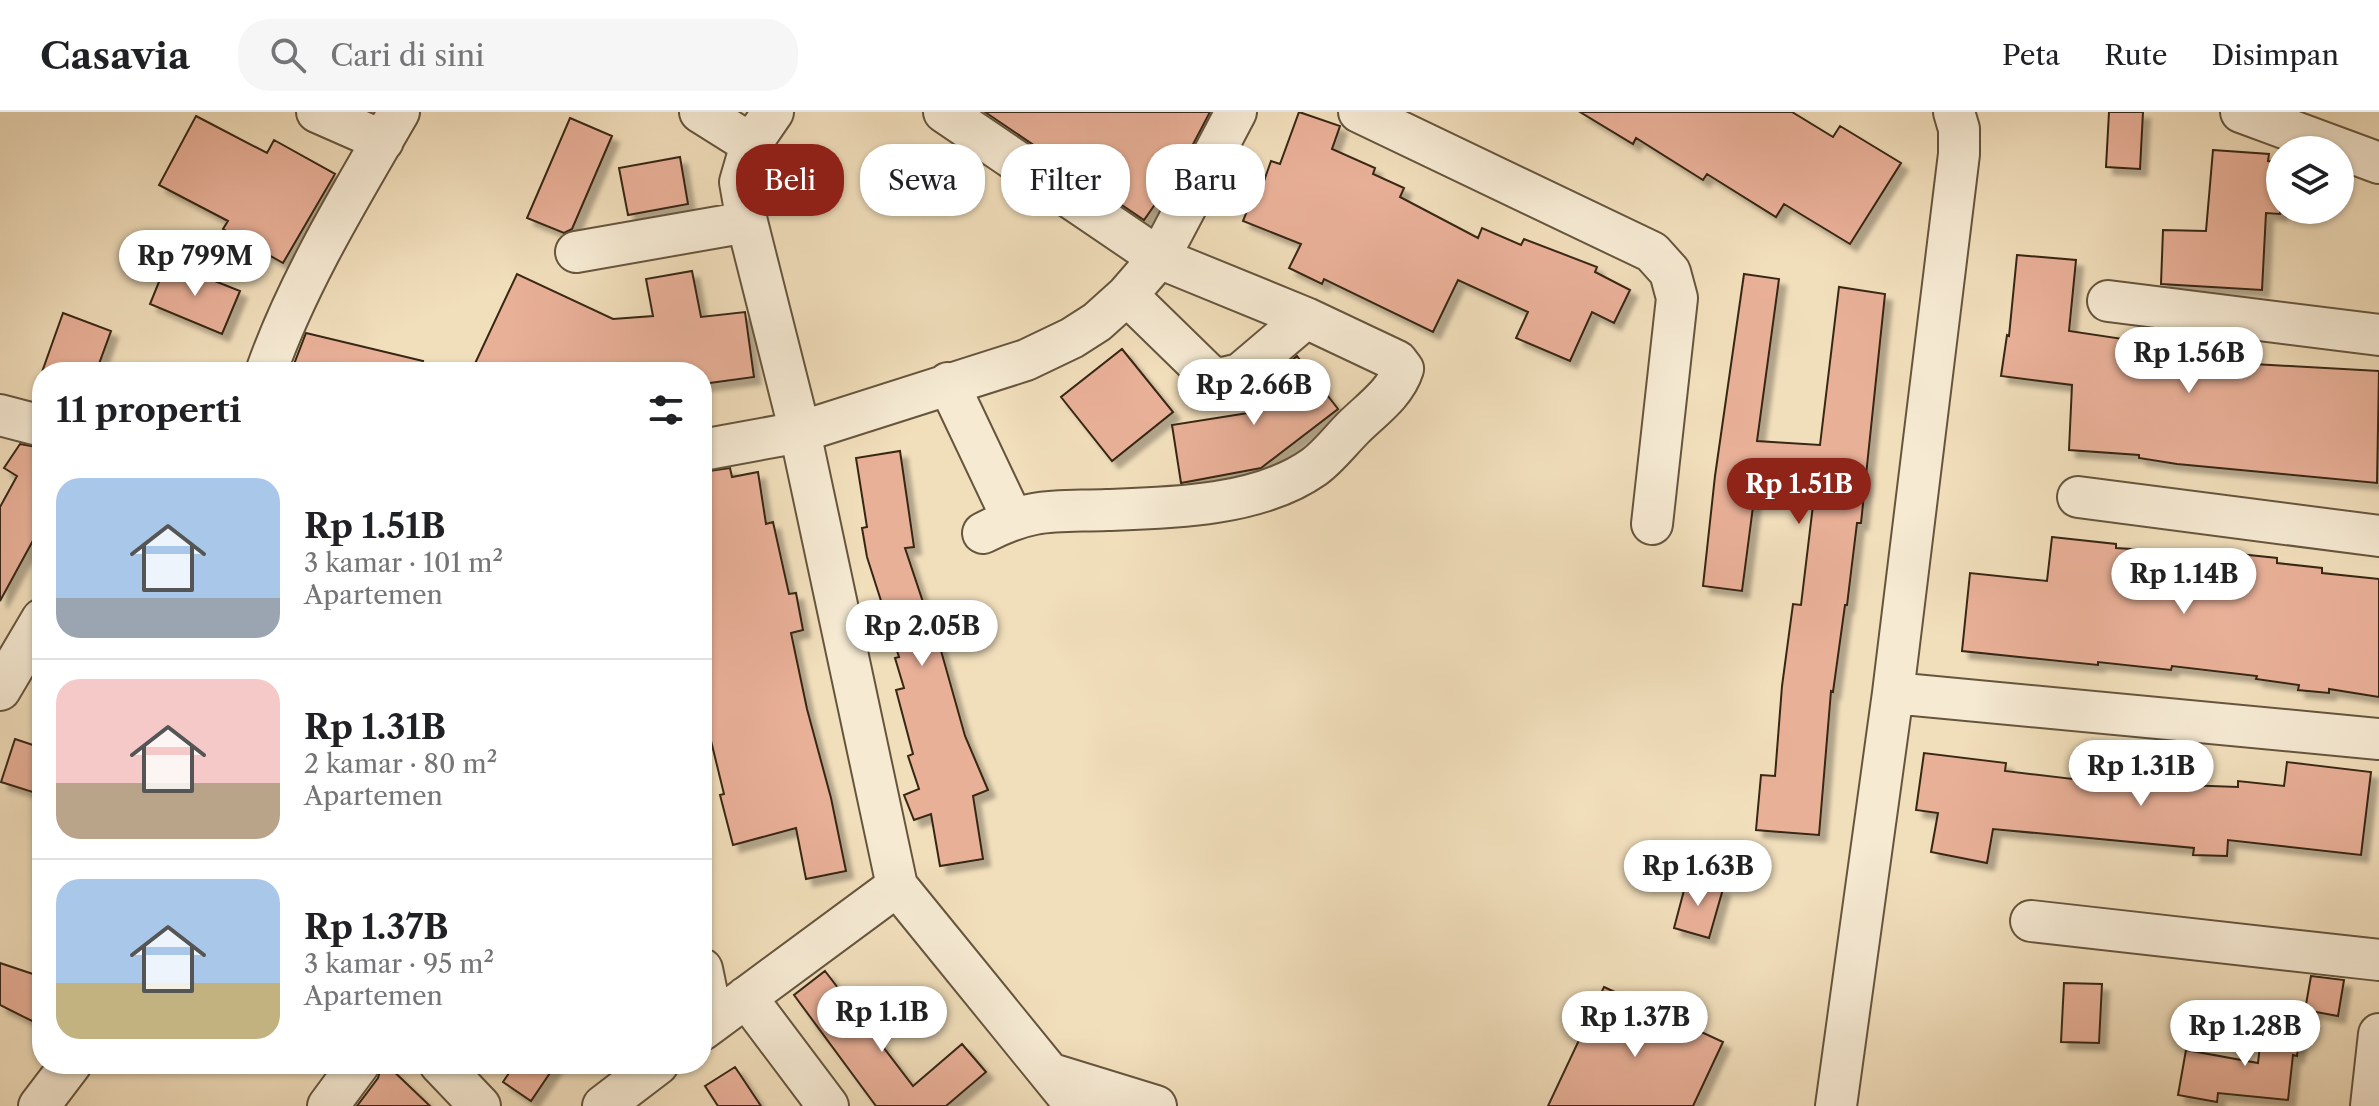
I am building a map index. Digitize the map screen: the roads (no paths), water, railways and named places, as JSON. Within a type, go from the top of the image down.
[{"type":"street","points":[[270,362],[297,299],[391,126],[317,112]]},
{"type":"street","points":[[700,112],[751,144],[773,112]]},
{"type":"street","points":[[944,112],[1159,258],[1306,318],[1397,361],[1403,369],[1389,394],[1314,467],[1265,491],[1159,509],[1051,510],[998,525],[948,383]]},
{"type":"street","points":[[712,448],[800,432],[1005,367],[1050,349],[1097,322],[1127,295],[1159,258],[1236,112]]},
{"type":"street","points":[[1359,112],[1652,252],[1670,272],[1677,298],[1652,524]]},
{"type":"street","points":[[1836,1106],[1893,693],[1959,154],[1959,129],[1954,112]]},
{"type":"street","points":[[2241,112],[2379,163]]},
{"type":"street","points":[[746,216],[800,432],[897,886],[1076,1106]]},
{"type":"street","points":[[576,252],[747,222]]},
{"type":"street","points":[[1127,295],[1208,374],[1219,379],[1240,374],[1306,318]]},
{"type":"street","points":[[2108,301],[2379,335]]},
{"type":"street","points":[[0,415],[32,423]]},
{"type":"street","points":[[2078,497],[2379,536]]},
{"type":"street","points":[[0,690],[32,636]]},
{"type":"street","points":[[1893,693],[2379,739]]},
{"type":"street","points":[[712,1022],[897,886]]},
{"type":"street","points":[[2031,921],[2379,960]]},
{"type":"street","points":[[746,997],[828,1106]]},
{"type":"street","points":[[2371,1106],[2379,1034]]},
{"type":"street","points":[[39,1106],[63,1074]]},
{"type":"street","points":[[328,1106],[352,1074]]},
{"type":"street","points":[[450,1074],[480,1106]]},
{"type":"street","points":[[603,1106],[645,1074]]},
{"type":"street","points":[[1052,1074],[1156,1106]]}]
